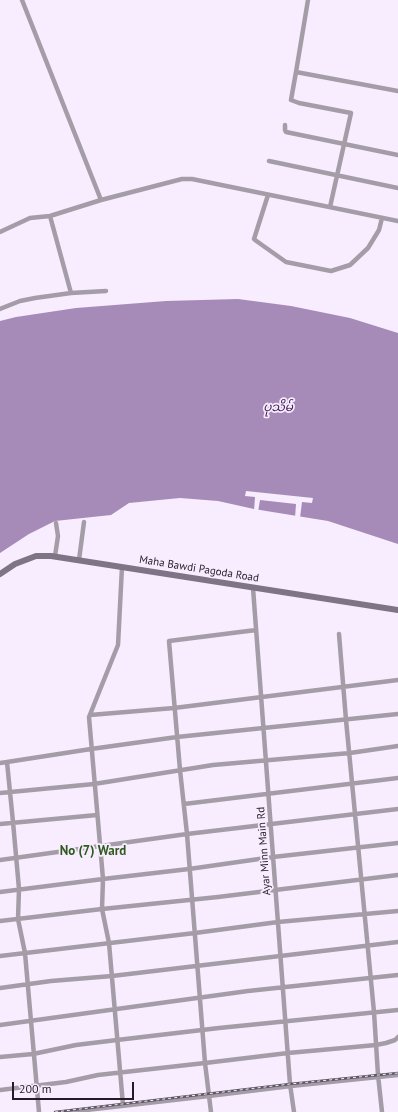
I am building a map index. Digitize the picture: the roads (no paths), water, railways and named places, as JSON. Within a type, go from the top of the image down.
[{"type":"street","points":[[22,0],[101,200]]},
{"type":"street","points":[[308,0],[291,100],[299,103],[351,113],[330,207]]},
{"type":"street","points":[[296,72],[398,91]]},
{"type":"street","points":[[285,126],[286,132],[398,155]]},
{"type":"street","points":[[269,161],[398,188]]},
{"type":"street","points":[[0,232],[30,218],[50,216],[101,200],[182,179],[207,181],[398,221]]},
{"type":"street","points":[[268,195],[254,239],[286,262],[331,271],[350,265],[368,248],[378,230],[382,218]]},
{"type":"street","points":[[50,216],[71,293]]},
{"type":"street","points":[[0,309],[20,301],[71,293],[106,291]]},
{"type":"street","points":[[79,560],[84,522]]},
{"type":"street","points":[[55,556],[58,536],[56,523]]},
{"type":"street","name":"Maha Bawdi Pagoda Road","points":[[0,574],[15,564],[36,556],[55,556],[398,610]]},
{"type":"street","points":[[122,566],[118,645],[88,717],[103,878],[102,909],[109,943],[123,1105]]},
{"type":"street","name":"Ayar Minn Main Rd","points":[[253,588],[290,1086],[294,1112]]},
{"type":"street","points":[[211,1112],[205,1064],[190,869],[169,641],[256,630]]},
{"type":"street","points":[[339,634],[382,1112]]},
{"type":"street","points":[[90,715],[174,708],[398,680]]},
{"type":"street","points":[[0,763],[177,737],[398,714]]},
{"type":"street","points":[[0,793],[94,784],[213,765],[350,753],[398,746]]},
{"type":"street","points":[[7,762],[19,889],[18,919],[24,953],[38,1112]]},
{"type":"street","points":[[184,804],[398,778]]},
{"type":"street","points":[[0,860],[16,859],[187,834],[398,809]]},
{"type":"street","points":[[0,824],[97,815]]},
{"type":"street","points":[[0,892],[103,878],[190,869],[273,857],[398,843]]},
{"type":"street","points":[[0,921],[398,875]]},
{"type":"street","points":[[0,956],[278,922],[398,910]]},
{"type":"street","points":[[0,988],[398,942]]},
{"type":"street","points":[[0,1025],[283,987],[398,975]]},
{"type":"street","points":[[0,1057],[33,1054],[76,1045],[117,1040],[398,1010]]},
{"type":"street","points":[[0,1090],[66,1082],[120,1072],[205,1064],[288,1053],[376,1045],[395,1040],[398,1037]]},
{"type":"street","points":[[69,1112],[398,1075]]},
{"type":"water","name":"ပုသိမ်","points":[[238,299],[291,306],[350,318],[398,333],[398,544],[328,521],[254,509],[218,501],[180,498],[129,503],[111,515],[55,521],[29,534],[0,553],[0,321],[16,317],[76,308],[166,301]]},
{"type":"railway","points":[[55,1112],[290,1084],[398,1073]]},
{"type":"district","name":"No (7) Ward","points":[[93,851]]}]
